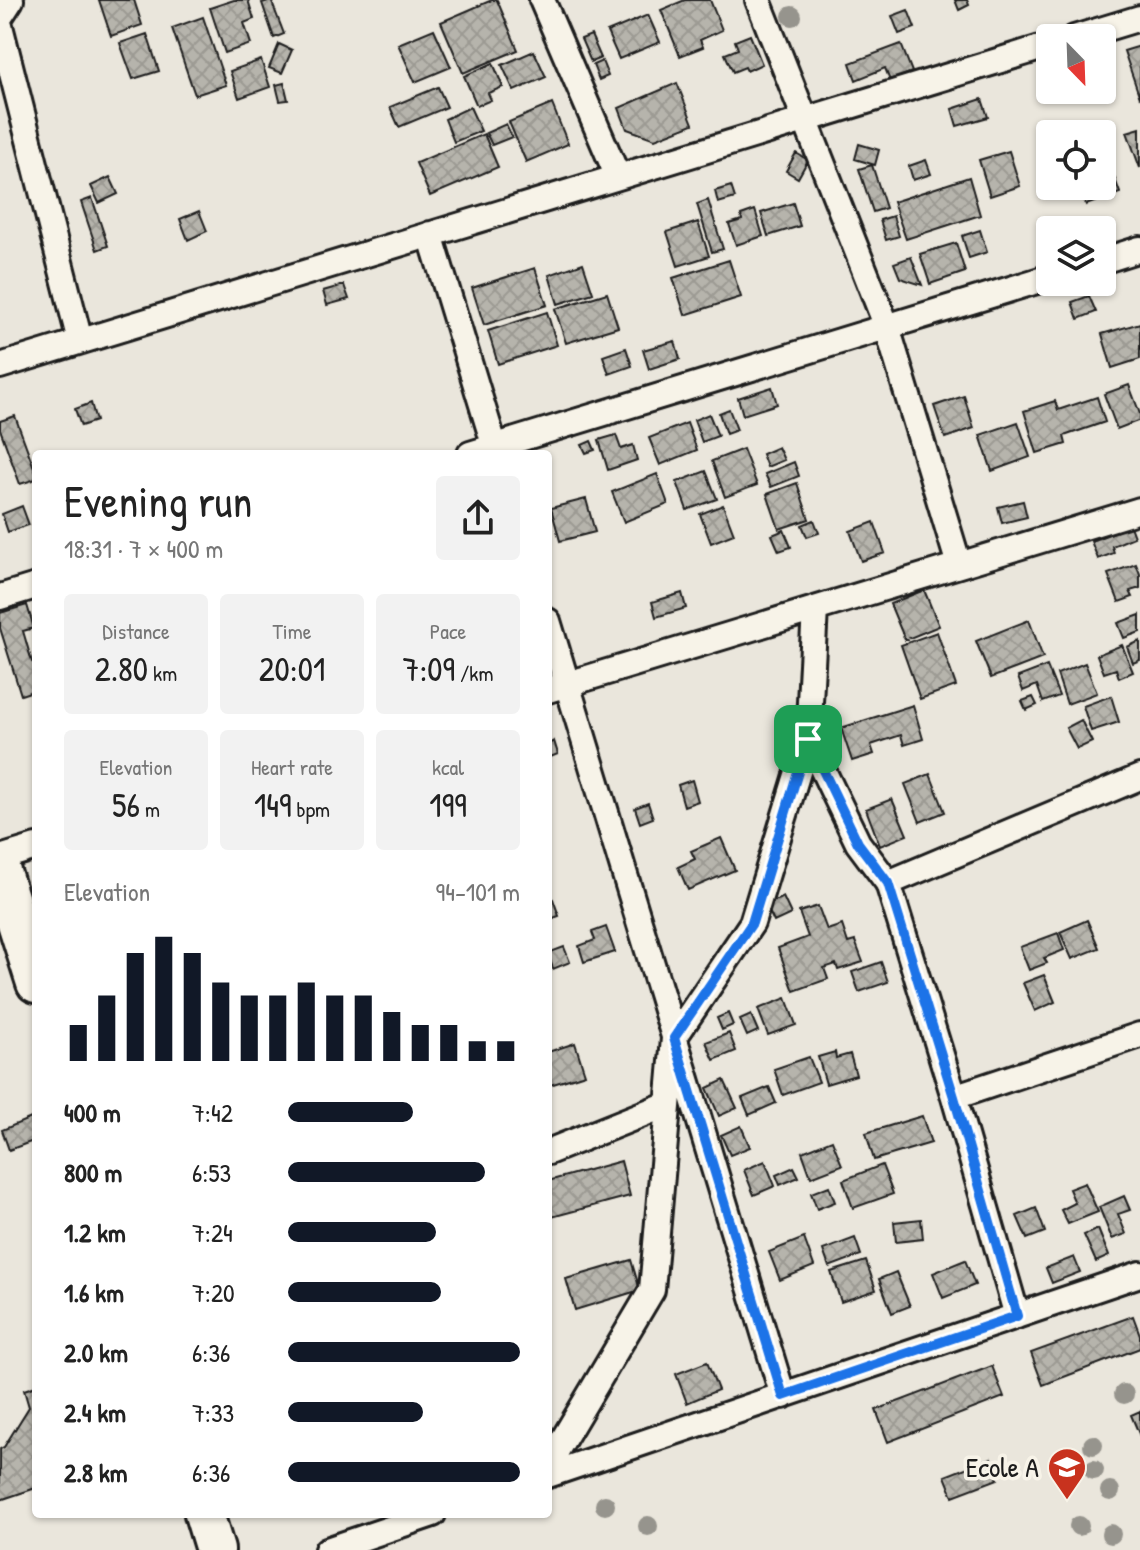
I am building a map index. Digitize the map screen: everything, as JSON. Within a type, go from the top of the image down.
[{"type":"main road","points":[[0,869],[32,970]]},
{"type":"main road","points":[[205,1518],[215,1550]]},
{"type":"street","points":[[0,17],[11,0]]},
{"type":"street","points":[[542,0],[618,177]]},
{"type":"street","points":[[758,0],[887,327],[959,565]]},
{"type":"street","points":[[1116,25],[1140,18]]},
{"type":"street","points":[[0,26],[80,341]]},
{"type":"street","points":[[0,366],[1036,49]]},
{"type":"street","points":[[430,234],[496,450],[1036,281]]},
{"type":"street","points":[[1116,257],[1140,249]]},
{"type":"street","points":[[558,688],[1140,510]]},
{"type":"street","points":[[0,597],[32,587]]},
{"type":"street","points":[[552,1458],[652,1290],[674,1038],[752,923],[808,739],[815,609]]},
{"type":"street","points":[[552,648],[558,688],[674,1038],[783,1396]]},
{"type":"street","points":[[808,739],[858,843],[888,883],[1017,1316]]},
{"type":"street","points":[[888,883],[1140,777]]},
{"type":"street","points":[[0,858],[32,848]]},
{"type":"street","points":[[954,1097],[1140,1035]]},
{"type":"street","points":[[552,1150],[668,1104]]},
{"type":"street","points":[[552,1474],[1140,1274]]},
{"type":"street","points":[[327,1550],[421,1518]]},
{"type":"building","points":[[99,0],[134,0],[142,25],[111,36]]},
{"type":"building","points":[[234,0],[248,0],[254,19],[244,23],[251,44],[225,53],[210,8]]},
{"type":"building","points":[[271,0],[284,34],[274,38],[262,3]]},
{"type":"building","points":[[497,0],[518,50],[463,73],[441,22]]},
{"type":"building","points":[[685,0],[710,0],[722,30],[700,40],[703,47],[680,56],[661,10]]},
{"type":"building","points":[[955,0],[967,0],[969,5],[959,10]]},
{"type":"building","points":[[908,10],[915,28],[899,34],[892,16]]},
{"type":"building","points":[[648,15],[660,42],[619,59],[607,32]]},
{"type":"building","points":[[203,17],[226,85],[195,95],[172,28]]},
{"type":"building","points":[[434,29],[451,67],[415,82],[398,44]]},
{"type":"building","points":[[147,34],[159,71],[133,79],[120,43]]},
{"type":"building","points":[[591,35],[601,58],[591,62],[581,39]]},
{"type":"building","points":[[750,35],[762,64],[747,71],[745,67],[733,72],[725,54],[738,49],[735,41]]},
{"type":"building","points":[[279,44],[292,50],[282,73],[269,68]]},
{"type":"building","points":[[901,44],[912,72],[890,81],[885,68],[856,80],[850,63]]},
{"type":"building","points":[[1140,46],[1140,98],[1124,51]]},
{"type":"building","points":[[534,51],[546,77],[514,91],[502,65]]},
{"type":"building","points":[[261,60],[270,87],[239,98],[230,71]]},
{"type":"building","points":[[602,61],[608,76],[599,80],[593,65]]},
{"type":"building","points":[[493,63],[503,87],[488,93],[491,100],[477,106],[464,76]]},
{"type":"building","points":[[284,83],[288,100],[280,101],[276,85]]},
{"type":"building","points":[[677,83],[693,124],[655,139],[627,129],[619,108]]},
{"type":"building","points":[[438,87],[447,107],[399,127],[390,107]]},
{"type":"building","points":[[982,99],[988,117],[957,126],[952,109]]},
{"type":"building","points":[[552,104],[568,144],[526,162],[509,122]]},
{"type":"building","points":[[470,107],[481,131],[454,142],[445,119]]},
{"type":"building","points":[[506,124],[512,137],[492,145],[486,133]]},
{"type":"building","points":[[1140,128],[1140,168],[1127,132]]},
{"type":"building","points":[[484,134],[498,167],[430,196],[416,163]]},
{"type":"building","points":[[859,144],[879,150],[875,165],[855,159]]},
{"type":"building","points":[[1009,151],[1020,186],[990,196],[979,160]]},
{"type":"building","points":[[796,153],[808,160],[798,178],[786,171]]},
{"type":"building","points":[[926,160],[931,174],[913,180],[909,166]]},
{"type":"building","points":[[872,165],[886,208],[873,212],[859,169]]},
{"type":"building","points":[[110,177],[118,194],[99,203],[91,186]]},
{"type":"building","points":[[969,177],[980,215],[906,239],[893,202]]},
{"type":"building","points":[[731,186],[735,198],[718,203],[715,191]]},
{"type":"building","points":[[92,198],[108,246],[97,250],[81,202]]},
{"type":"building","points":[[708,200],[723,249],[712,252],[697,204]]},
{"type":"building","points":[[1084,200],[1100,200],[1086,205]]},
{"type":"building","points":[[793,203],[800,226],[768,236],[761,213]]},
{"type":"building","points":[[755,210],[763,236],[736,245],[729,224],[742,220],[741,215]]},
{"type":"building","points":[[199,211],[207,231],[188,240],[180,219]]},
{"type":"building","points":[[893,216],[899,236],[886,240],[880,220]]},
{"type":"building","points":[[698,222],[709,256],[678,266],[667,232]]},
{"type":"building","points":[[980,230],[987,252],[969,258],[962,236]]},
{"type":"building","points":[[956,243],[965,272],[930,284],[920,254]]},
{"type":"building","points":[[911,257],[922,285],[900,278],[894,263]]},
{"type":"building","points":[[729,260],[741,297],[685,315],[673,278]]},
{"type":"building","points":[[583,263],[593,293],[558,304],[549,275]]},
{"type":"building","points":[[535,268],[547,305],[484,325],[472,288]]},
{"type":"building","points":[[344,285],[349,299],[327,305],[323,291]]},
{"type":"building","points":[[607,293],[618,327],[566,343],[555,309]]},
{"type":"building","points":[[1089,296],[1096,312],[1078,319],[1072,302]]},
{"type":"building","points":[[547,312],[557,345],[498,364],[488,331]]},
{"type":"building","points":[[1140,323],[1140,359],[1112,368],[1102,334]]},
{"type":"building","points":[[675,341],[680,359],[649,369],[643,350]]},
{"type":"building","points":[[626,348],[632,366],[609,374],[603,356]]},
{"type":"building","points":[[1129,385],[1140,420],[1117,429],[1104,394]]},
{"type":"building","points":[[772,387],[777,404],[743,415],[738,398]]},
{"type":"building","points":[[964,396],[974,428],[945,438],[934,406]]},
{"type":"building","points":[[1097,397],[1105,422],[1064,436],[1066,444],[1037,453],[1024,411],[1055,401],[1058,410]]},
{"type":"building","points":[[91,403],[96,421],[81,426],[75,409]]},
{"type":"building","points":[[729,409],[737,430],[726,434],[719,413]]},
{"type":"building","points":[[709,414],[718,436],[702,442],[694,420]]},
{"type":"building","points":[[15,416],[32,462],[32,480],[20,484],[0,429],[0,421]]},
{"type":"building","points":[[1018,422],[1030,457],[992,471],[980,435]]},
{"type":"building","points":[[687,423],[697,450],[660,465],[649,438]]},
{"type":"building","points":[[616,435],[621,449],[633,445],[637,460],[608,470],[599,440]]},
{"type":"building","points":[[591,441],[595,450],[586,453],[582,445]]},
{"type":"building","points":[[778,447],[784,460],[767,467],[762,454]]},
{"type":"building","points":[[743,449],[757,485],[725,497],[712,461]]},
{"type":"building","points":[[794,462],[799,476],[771,487],[765,474]]},
{"type":"building","points":[[706,471],[717,499],[687,510],[677,482]]},
{"type":"building","points":[[657,474],[668,504],[624,522],[612,492]]},
{"type":"building","points":[[797,483],[809,519],[779,529],[767,494]]},
{"type":"building","points":[[586,499],[595,532],[560,541],[552,508]]},
{"type":"building","points":[[1023,501],[1027,517],[1002,523],[998,507]]},
{"type":"building","points":[[723,505],[734,534],[711,543],[700,514]]},
{"type":"building","points":[[22,506],[29,525],[8,532],[2,514]]},
{"type":"building","points":[[814,520],[819,533],[807,537],[802,525]]},
{"type":"building","points":[[874,522],[885,553],[861,561],[850,531]]},
{"type":"building","points":[[1130,526],[1134,537],[1112,546],[1114,553],[1098,559],[1091,541]]},
{"type":"building","points":[[784,530],[791,547],[779,551],[772,535]]},
{"type":"building","points":[[1136,564],[1140,588],[1130,591],[1133,597],[1119,602],[1108,574]]},
{"type":"building","points":[[924,590],[939,626],[905,640],[890,604]]},
{"type":"building","points":[[682,593],[686,608],[656,617],[652,602]]},
{"type":"building","points":[[27,605],[32,621],[32,629],[23,631],[32,662],[32,691],[21,695],[0,628],[0,613]]},
{"type":"building","points":[[1140,615],[1140,632],[1124,638],[1118,623]]},
{"type":"building","points":[[1029,620],[1043,658],[991,678],[976,641]]},
{"type":"building","points":[[937,632],[956,686],[920,699],[901,645]]},
{"type":"building","points":[[1140,641],[1140,660],[1133,663],[1127,647]]},
{"type":"building","points":[[1122,645],[1133,672],[1119,678],[1116,669],[1104,673],[1097,655]]},
{"type":"building","points":[[1085,663],[1097,693],[1067,704],[1057,674]]},
{"type":"building","points":[[1047,666],[1059,696],[1043,702],[1037,685],[1023,691],[1018,677]]},
{"type":"building","points":[[1111,696],[1119,722],[1091,731],[1083,706]]},
{"type":"building","points":[[1033,697],[1037,705],[1026,710],[1022,701]]},
{"type":"building","points":[[913,705],[923,739],[904,745],[901,735],[871,745],[874,754],[852,761],[841,728]]},
{"type":"building","points":[[1081,720],[1092,742],[1077,749],[1066,728]]},
{"type":"building","points":[[552,742],[558,754],[552,756]]},
{"type":"building","points":[[930,774],[945,812],[920,822],[905,784]]},
{"type":"building","points":[[692,780],[698,801],[684,806],[678,785]]},
{"type":"building","points":[[892,799],[907,835],[880,846],[866,809]]},
{"type":"building","points":[[648,803],[653,818],[640,823],[635,808]]},
{"type":"building","points":[[721,838],[735,870],[688,890],[678,867],[695,859],[691,851]]},
{"type":"building","points":[[783,897],[791,914],[774,922],[766,905]]},
{"type":"building","points":[[552,899],[559,916],[552,919]]},
{"type":"building","points":[[818,906],[827,930],[842,925],[848,943],[855,941],[863,962],[838,970],[836,964],[824,968],[828,979],[794,991],[778,948],[808,937],[799,912]]},
{"type":"building","points":[[1087,920],[1099,948],[1072,959],[1060,932]]},
{"type":"building","points":[[606,927],[615,952],[584,962],[579,946],[595,940],[592,932]]},
{"type":"building","points":[[1058,933],[1064,950],[1044,958],[1047,963],[1029,970],[1020,947]]},
{"type":"building","points":[[564,947],[570,962],[553,969],[552,952]]},
{"type":"building","points":[[881,962],[888,982],[859,992],[852,972]]},
{"type":"building","points":[[1044,975],[1055,1002],[1035,1011],[1023,983]]},
{"type":"building","points":[[786,998],[796,1025],[768,1035],[758,1009]]},
{"type":"building","points":[[728,1013],[733,1025],[722,1030],[717,1018]]},
{"type":"building","points":[[751,1015],[758,1031],[747,1036],[740,1020]]},
{"type":"building","points":[[729,1033],[736,1051],[714,1060],[706,1042]]},
{"type":"building","points":[[575,1043],[585,1074],[552,1084],[552,1051]]},
{"type":"building","points":[[835,1052],[836,1058],[850,1054],[856,1075],[826,1084],[818,1057]]},
{"type":"building","points":[[809,1057],[819,1082],[783,1095],[774,1069]]},
{"type":"building","points":[[724,1080],[737,1108],[719,1116],[707,1088]]},
{"type":"building","points":[[769,1087],[776,1103],[749,1115],[742,1098]]},
{"type":"building","points":[[922,1116],[931,1143],[874,1160],[866,1133]]},
{"type":"building","points":[[32,1118],[32,1141],[9,1150],[2,1130]]},
{"type":"building","points":[[741,1126],[750,1147],[730,1155],[721,1135]]},
{"type":"building","points":[[832,1140],[842,1165],[811,1177],[802,1152]]},
{"type":"building","points":[[621,1161],[630,1196],[552,1217],[552,1180]]},
{"type":"building","points":[[765,1161],[775,1186],[754,1195],[744,1170]]},
{"type":"building","points":[[882,1165],[893,1194],[853,1208],[843,1180]]},
{"type":"building","points":[[794,1167],[799,1177],[780,1185],[776,1175]]},
{"type":"building","points":[[1085,1183],[1098,1212],[1068,1224],[1061,1210],[1075,1203],[1069,1189]]},
{"type":"building","points":[[829,1186],[835,1202],[817,1209],[811,1193]]},
{"type":"building","points":[[1124,1196],[1130,1210],[1118,1214],[1126,1234],[1112,1239],[1099,1207]]},
{"type":"building","points":[[1036,1208],[1045,1232],[1027,1239],[1017,1216]]},
{"type":"building","points":[[921,1219],[923,1239],[896,1242],[894,1222]]},
{"type":"building","points":[[1098,1229],[1109,1256],[1096,1262],[1084,1235]]},
{"type":"building","points":[[804,1238],[814,1266],[780,1280],[769,1252]]},
{"type":"building","points":[[855,1238],[861,1255],[829,1267],[823,1250]]},
{"type":"building","points":[[1074,1257],[1080,1272],[1052,1283],[1046,1268]]},
{"type":"building","points":[[631,1260],[640,1290],[575,1310],[566,1279]]},
{"type":"building","points":[[965,1260],[975,1285],[943,1298],[933,1273]]},
{"type":"building","points":[[866,1261],[876,1290],[841,1302],[831,1272]]},
{"type":"building","points":[[896,1272],[910,1306],[892,1313],[879,1279]]},
{"type":"building","points":[[1133,1316],[1140,1335],[1140,1348],[1043,1385],[1031,1353]]},
{"type":"building","points":[[707,1362],[718,1390],[687,1403],[676,1374]]},
{"type":"building","points":[[992,1366],[1004,1397],[888,1442],[876,1410]]},
{"type":"building","points":[[32,1387],[32,1489],[0,1500],[0,1449],[29,1407],[24,1390]]},
{"type":"building","points":[[1140,1411],[1140,1436],[1131,1415]]},
{"type":"building","points":[[991,1458],[998,1479],[953,1496],[945,1476]]},
{"type":"place","name":"Ecole A","points":[[1067,1501]]},
{"type":"route","points":[[808,739],[858,843],[888,883],[1017,1316],[783,1396],[674,1038],[752,923],[808,739]]}]
